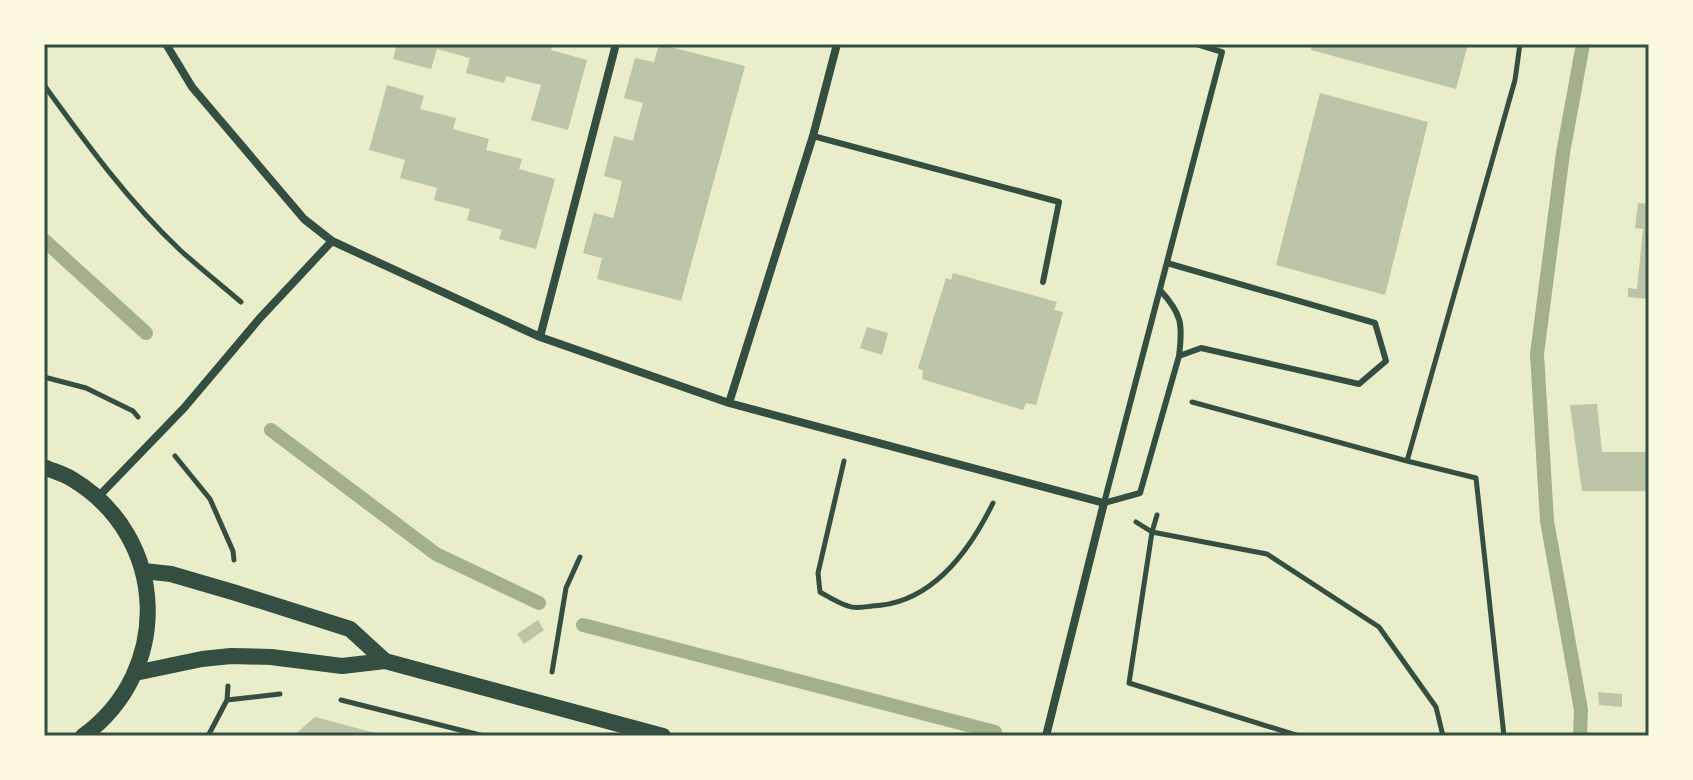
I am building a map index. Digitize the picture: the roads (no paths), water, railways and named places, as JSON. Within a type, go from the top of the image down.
[{"type":"main road","points":[[44,467],[72,479],[97,498],[119,521],[144,571],[148,611],[145,643],[135,673],[119,701],[83,736]]},
{"type":"main road","points":[[144,571],[171,574],[350,629],[385,661]]},
{"type":"main road","points":[[135,673],[231,656],[271,657],[342,666],[385,661],[663,736]]},
{"type":"main road","points":[[105,716],[106,736]]},
{"type":"street","points":[[166,44],[192,87],[304,219],[332,241],[540,337],[729,403],[1104,503],[1046,736]]},
{"type":"street","points":[[540,337],[616,44]]},
{"type":"street","points":[[729,403],[813,136],[837,44]]},
{"type":"street","points":[[97,498],[222,366],[260,318],[332,241]]},
{"type":"lane","points":[[1104,503],[1222,52],[1196,44]]},
{"type":"lane","points":[[813,136],[1059,202],[1043,282]]},
{"type":"lane","points":[[1167,263],[1375,323],[1386,361],[1359,384],[1201,348],[1179,356]]},
{"type":"lane","points":[[1104,503],[1140,493],[1179,356],[1183,326],[1173,305],[1160,290]]},
{"type":"waterway","points":[[1580,736],[1581,710],[1547,521],[1537,354],[1563,153],[1583,44]]},
{"type":"waterway","points":[[44,240],[146,333]]},
{"type":"waterway","points":[[271,430],[436,554],[539,603]]},
{"type":"waterway","points":[[583,625],[995,732]]}]
